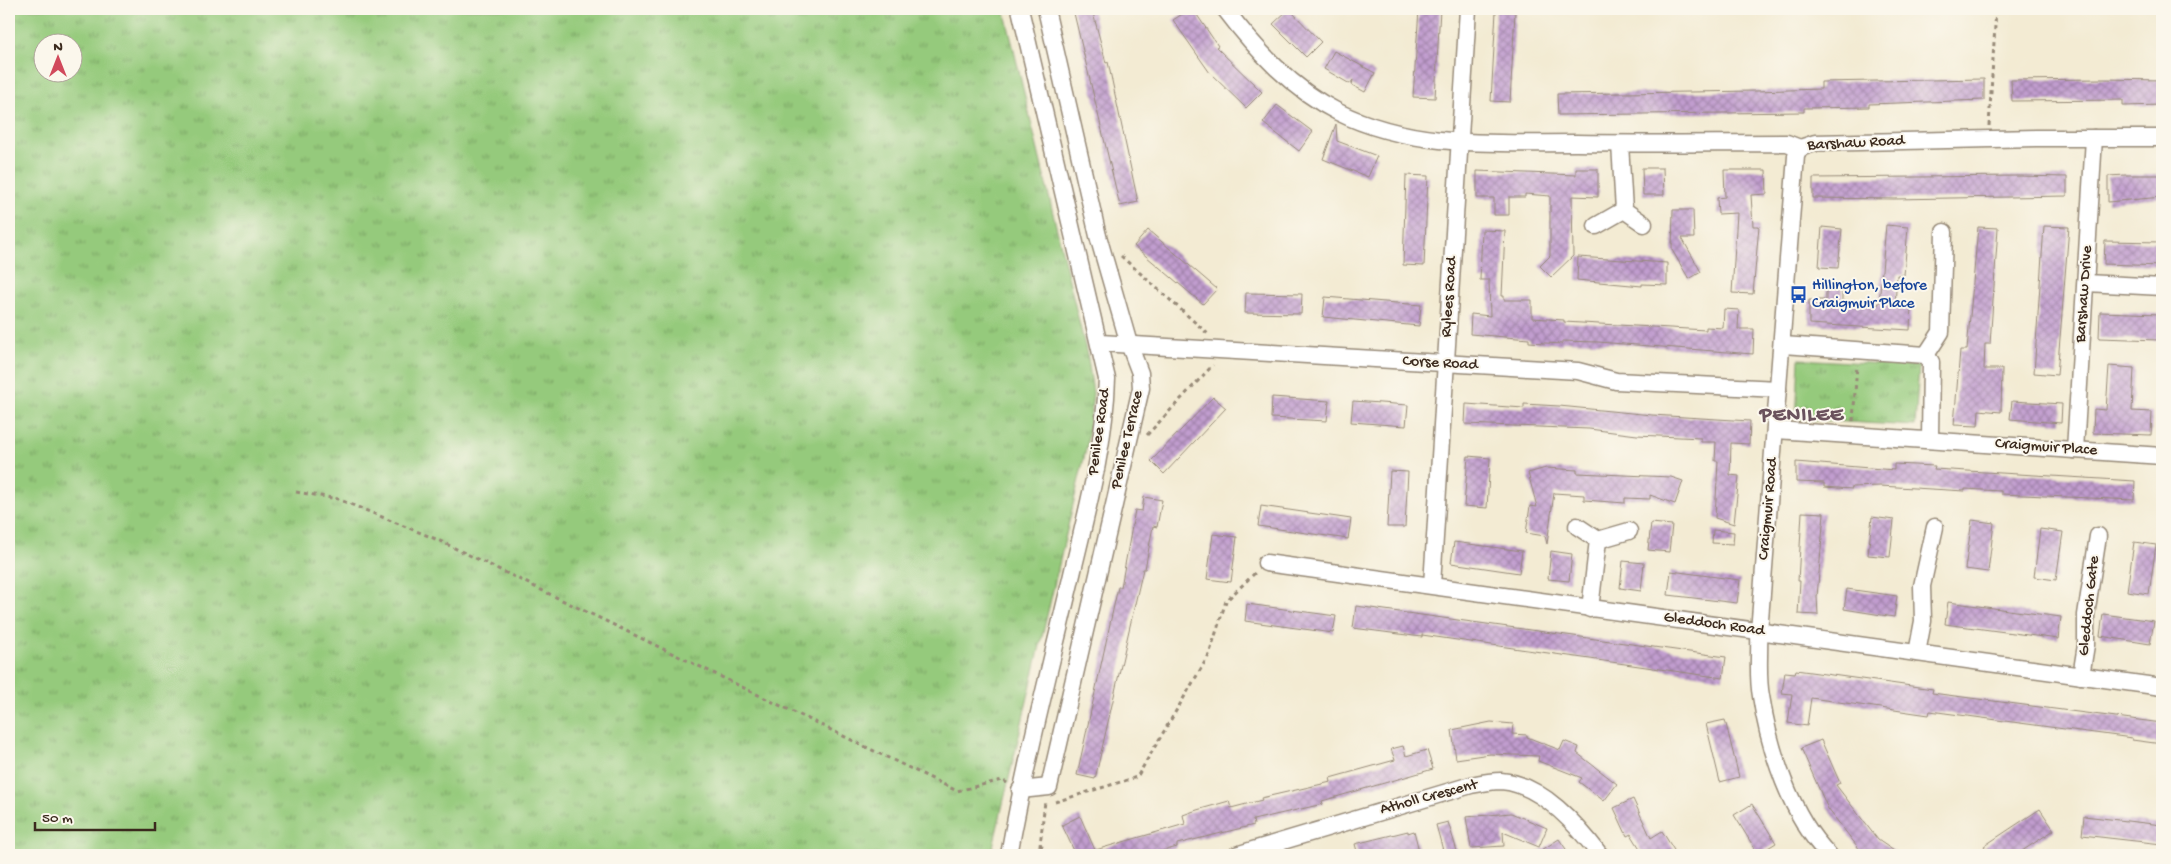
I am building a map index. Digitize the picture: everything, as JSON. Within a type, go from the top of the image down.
[{"type":"street","name":"Penilee Road","points":[[1009,855],[1020,790],[1083,530],[1101,442],[1106,409],[1107,379],[1020,9]]},
{"type":"street","name":"Penilee Terrace","points":[[1046,9],[1098,236],[1129,344],[1140,373],[1141,388],[1048,787]]},
{"type":"street","name":"Barshaw Road","points":[[1225,9],[1247,38],[1296,86],[1338,112],[1382,130],[1460,143],[1787,142],[1800,148],[1815,143],[1988,139],[2162,138]]},
{"type":"street","name":"Rylees Road","points":[[1432,585],[1468,9]]},
{"type":"street","name":"Barshaw Drive","points":[[2075,450],[2094,138]]},
{"type":"street","points":[[1620,144],[1624,210]]},
{"type":"street","name":"Craigmuir Road","points":[[1800,148],[1796,156],[1783,345],[1759,632],[1760,694],[1769,737],[1783,778],[1803,821],[1829,855]]},
{"type":"street","points":[[1624,210],[1644,224]]},
{"type":"street","points":[[1596,226],[1624,210]]},
{"type":"street","points":[[1926,355],[1941,332],[1944,232]]},
{"type":"street","points":[[2086,283],[2162,287]]},
{"type":"street","name":"Corse Road","points":[[1100,343],[1578,371],[1616,381],[1778,389]]},
{"type":"street","points":[[1783,345],[1926,355]]},
{"type":"street","points":[[1926,355],[1931,362],[1930,439]]},
{"type":"street","name":"Craigmuir Place","points":[[1776,430],[2162,456]]},
{"type":"street","points":[[1577,526],[1598,540],[1629,532]]},
{"type":"street","points":[[1917,653],[1923,621],[1922,586],[1935,527]]},
{"type":"street","name":"Gleddoch Gate","points":[[2081,676],[2086,646],[2086,615],[2098,536]]},
{"type":"street","points":[[1590,608],[1598,540]]},
{"type":"street","name":"Gleddoch Road","points":[[1266,563],[2162,687]]},
{"type":"street","name":"Atholl Crescent","points":[[1236,855],[1471,785],[1502,781],[1533,790],[1577,825],[1600,855]]},
{"type":"street","points":[[1020,790],[1048,787]]},
{"type":"path","points":[[1988,139],[1996,9]]},
{"type":"path","points":[[1852,434],[1858,359],[1863,351]]},
{"type":"path","points":[[296,492],[338,499],[438,540],[957,791],[1002,780],[1020,790]]},
{"type":"path","points":[[1044,806],[1137,777],[1209,655],[1226,601],[1266,563]]},
{"type":"path","points":[[1039,855],[1048,787]]},
{"type":"path","points":[[1039,844],[1049,855]]},
{"type":"green space","points":[[9,9],[1004,9],[1088,359],[1093,393],[1087,445],[991,855],[9,855]]},
{"type":"green space","points":[[1799,359],[1919,366],[1915,426],[1796,419]]},
{"type":"building","points":[[1073,9],[1092,9],[1106,63],[1108,62],[1138,202],[1120,206]]},
{"type":"building","points":[[1193,9],[1218,46],[1216,47],[1262,92],[1246,108],[1210,73],[1173,20]]},
{"type":"building","points":[[1289,9],[1321,42],[1306,57],[1273,24]]},
{"type":"building","points":[[1419,9],[1440,9],[1435,98],[1413,97]]},
{"type":"building","points":[[1496,11],[1515,12],[1510,102],[1491,101]]},
{"type":"building","points":[[1334,51],[1375,73],[1365,92],[1352,85],[1353,80],[1350,84],[1324,69]]},
{"type":"building","points":[[1984,79],[1984,100],[1869,104],[1869,107],[1804,108],[1804,112],[1558,115],[1557,94],[1821,89],[1821,82]]},
{"type":"building","points":[[2011,80],[2162,80],[2162,105],[2123,106],[2123,100],[2012,101]]},
{"type":"building","points":[[1277,105],[1313,132],[1299,151],[1263,123]]},
{"type":"building","points":[[1336,124],[1337,141],[1377,156],[1368,177],[1323,159]]},
{"type":"building","points":[[1642,168],[1663,168],[1664,195],[1643,195]]},
{"type":"building","points":[[1576,169],[1598,169],[1598,197],[1572,196],[1573,256],[1551,277],[1540,266],[1550,256],[1550,196],[1525,194],[1525,197],[1509,197],[1509,215],[1494,215],[1494,198],[1477,198],[1477,171],[1576,175]]},
{"type":"building","points":[[1724,170],[1766,170],[1767,194],[1751,195],[1753,226],[1759,226],[1753,294],[1732,293],[1737,213],[1718,214],[1717,198],[1725,197]]},
{"type":"building","points":[[1406,175],[1428,176],[1424,266],[1403,265]]},
{"type":"building","points":[[2162,175],[2162,197],[2108,202],[2108,176]]},
{"type":"building","points":[[2067,177],[2067,196],[1894,199],[1813,198],[1813,178]]},
{"type":"building","points":[[1673,210],[1693,210],[1694,238],[1682,238],[1701,272],[1689,279],[1672,250]]},
{"type":"building","points":[[1886,225],[1908,227],[1904,275],[1897,275],[1895,305],[1911,306],[1910,330],[1809,324],[1809,300],[1826,300],[1826,283],[1842,284],[1842,301],[1879,304]]},
{"type":"building","points":[[2044,226],[2069,227],[2057,375],[2034,373]]},
{"type":"building","points":[[1822,227],[1842,229],[1838,268],[1819,267]]},
{"type":"building","points":[[1978,227],[1998,228],[1990,344],[1985,344],[1984,369],[2002,369],[2001,412],[1979,410],[1978,426],[1954,425],[1960,350],[1967,350]]},
{"type":"building","points":[[1148,230],[1217,289],[1203,304],[1134,246]]},
{"type":"building","points":[[1482,230],[1505,231],[1502,296],[1504,296],[1504,300],[1532,300],[1532,318],[1564,320],[1564,322],[1706,330],[1706,327],[1723,328],[1724,309],[1739,310],[1738,329],[1754,329],[1753,354],[1598,342],[1562,341],[1562,344],[1529,342],[1529,339],[1470,334],[1471,314],[1490,316],[1489,280],[1480,280]]},
{"type":"building","points":[[2105,241],[2162,242],[2162,266],[2104,264]]},
{"type":"building","points":[[1578,257],[1667,263],[1667,285],[1642,284],[1642,286],[1577,280]]},
{"type":"building","points":[[1246,293],[1302,294],[1301,314],[1245,313]]},
{"type":"building","points":[[1325,297],[1421,305],[1419,326],[1323,317]]},
{"type":"building","points":[[2100,312],[2160,314],[2159,340],[2099,338]]},
{"type":"building","points":[[2109,366],[2134,368],[2132,411],[2152,412],[2151,435],[2093,433],[2094,409],[2106,410]]},
{"type":"building","points":[[1213,397],[1226,408],[1164,474],[1151,461]]},
{"type":"building","points":[[1272,397],[1329,401],[1327,421],[1271,418]]},
{"type":"building","points":[[1353,401],[1408,405],[1406,426],[1351,422]]},
{"type":"building","points":[[2012,401],[2062,404],[2061,423],[2010,419]]},
{"type":"building","points":[[1466,404],[1524,408],[1524,404],[1559,406],[1652,415],[1750,421],[1749,444],[1731,443],[1730,475],[1739,476],[1734,524],[1715,518],[1718,461],[1715,461],[1716,442],[1701,442],[1701,438],[1637,435],[1589,429],[1465,424]]},
{"type":"building","points":[[1468,456],[1490,458],[1487,508],[1464,506]]},
{"type":"building","points":[[1796,462],[1894,470],[1894,464],[1935,466],[1934,469],[2135,481],[2134,500],[2001,494],[2001,491],[1965,489],[1965,491],[1880,486],[1852,487],[1852,489],[1824,487],[1824,483],[1796,482]]},
{"type":"building","points":[[1546,468],[1577,470],[1577,473],[1671,477],[1683,481],[1675,504],[1650,495],[1650,499],[1625,498],[1625,503],[1584,500],[1584,495],[1554,493],[1547,544],[1545,536],[1526,533],[1530,506],[1537,507],[1528,473]]},
{"type":"building","points":[[1390,471],[1408,472],[1405,527],[1387,527]]},
{"type":"building","points":[[1144,497],[1162,500],[1157,527],[1153,526],[1145,569],[1143,569],[1095,779],[1077,775],[1118,587],[1121,587],[1135,510],[1142,511]]},
{"type":"building","points":[[1261,506],[1351,519],[1348,539],[1258,526]]},
{"type":"building","points":[[1802,512],[1824,513],[1817,597],[1818,615],[1798,614]]},
{"type":"building","points":[[1872,517],[1894,520],[1890,557],[1868,555]]},
{"type":"building","points":[[1972,520],[1994,523],[1988,572],[1965,569]]},
{"type":"building","points":[[1651,523],[1672,525],[1669,552],[1648,550]]},
{"type":"building","points":[[2040,529],[2063,532],[2056,580],[2034,577]]},
{"type":"building","points":[[1713,530],[1734,532],[1733,544],[1712,543]]},
{"type":"building","points":[[1213,534],[1237,537],[1231,582],[1207,579]]},
{"type":"building","points":[[1454,542],[1522,551],[1519,573],[1451,563]]},
{"type":"building","points":[[2134,542],[2156,545],[2149,594],[2127,591]]},
{"type":"building","points":[[1551,551],[1572,554],[1569,581],[1548,579]]},
{"type":"building","points":[[1623,561],[1644,563],[1641,591],[1620,588]]},
{"type":"building","points":[[1671,571],[1740,580],[1737,603],[1668,595]]},
{"type":"building","points":[[1847,589],[1897,596],[1894,617],[1844,609]]},
{"type":"building","points":[[1948,602],[2061,617],[2058,639],[1945,624]]},
{"type":"building","points":[[1247,604],[1336,616],[1333,633],[1245,621]]},
{"type":"building","points":[[1356,606],[1726,657],[1723,678],[1422,635],[1422,637],[1353,628]]},
{"type":"building","points":[[2103,614],[2154,621],[2150,644],[2100,636]]},
{"type":"building","points":[[1796,670],[1933,689],[1932,693],[2162,723],[2162,744],[2132,740],[2132,738],[1930,711],[1929,715],[1811,698],[1807,726],[1788,723],[1792,694],[1782,693],[1785,672],[1795,673]]},
{"type":"building","points":[[1725,720],[1739,777],[1720,782],[1706,724]]},
{"type":"building","points":[[1491,722],[1513,724],[1512,734],[1527,735],[1527,737],[1560,750],[1564,741],[1579,747],[1577,753],[1617,784],[1604,801],[1579,782],[1582,778],[1538,761],[1539,756],[1490,754],[1456,759],[1452,730]]},
{"type":"building","points":[[1821,740],[1840,783],[1836,785],[1878,840],[1900,855],[1864,855],[1828,809],[1801,748]]},
{"type":"building","points":[[1403,746],[1406,756],[1427,750],[1433,769],[1322,801],[1323,804],[1253,820],[1254,825],[1177,844],[1177,847],[1149,855],[1090,855],[1090,852],[1076,855],[1062,825],[1080,816],[1095,850],[1092,851],[1185,824],[1183,815],[1197,810],[1229,801],[1231,808],[1262,800],[1261,798],[1331,782],[1330,778],[1395,760],[1391,749]]},
{"type":"building","points":[[1633,799],[1651,838],[1662,831],[1677,855],[1644,855],[1631,834],[1627,836],[1614,808]]},
{"type":"building","points":[[1752,804],[1776,843],[1758,854],[1734,815]]},
{"type":"building","points":[[2040,809],[2054,830],[2016,855],[1990,855],[1984,846]]},
{"type":"building","points":[[1511,813],[1547,828],[1539,847],[1503,832],[1504,846],[1471,848],[1466,817]]},
{"type":"building","points":[[2084,816],[2162,825],[2162,844],[2082,835]]},
{"type":"building","points":[[1448,822],[1457,851],[1444,854],[1436,825]]},
{"type":"building","points":[[1408,831],[1408,833],[1414,831],[1420,855],[1358,855],[1355,844]]},
{"type":"building","points":[[1559,839],[1570,855],[1534,855]]},
{"type":"place","name":"Hillington, before Craigmuir Place","points":[[1798,295]]},
{"type":"district","name":"PENILEE","points":[[1802,416]]}]
